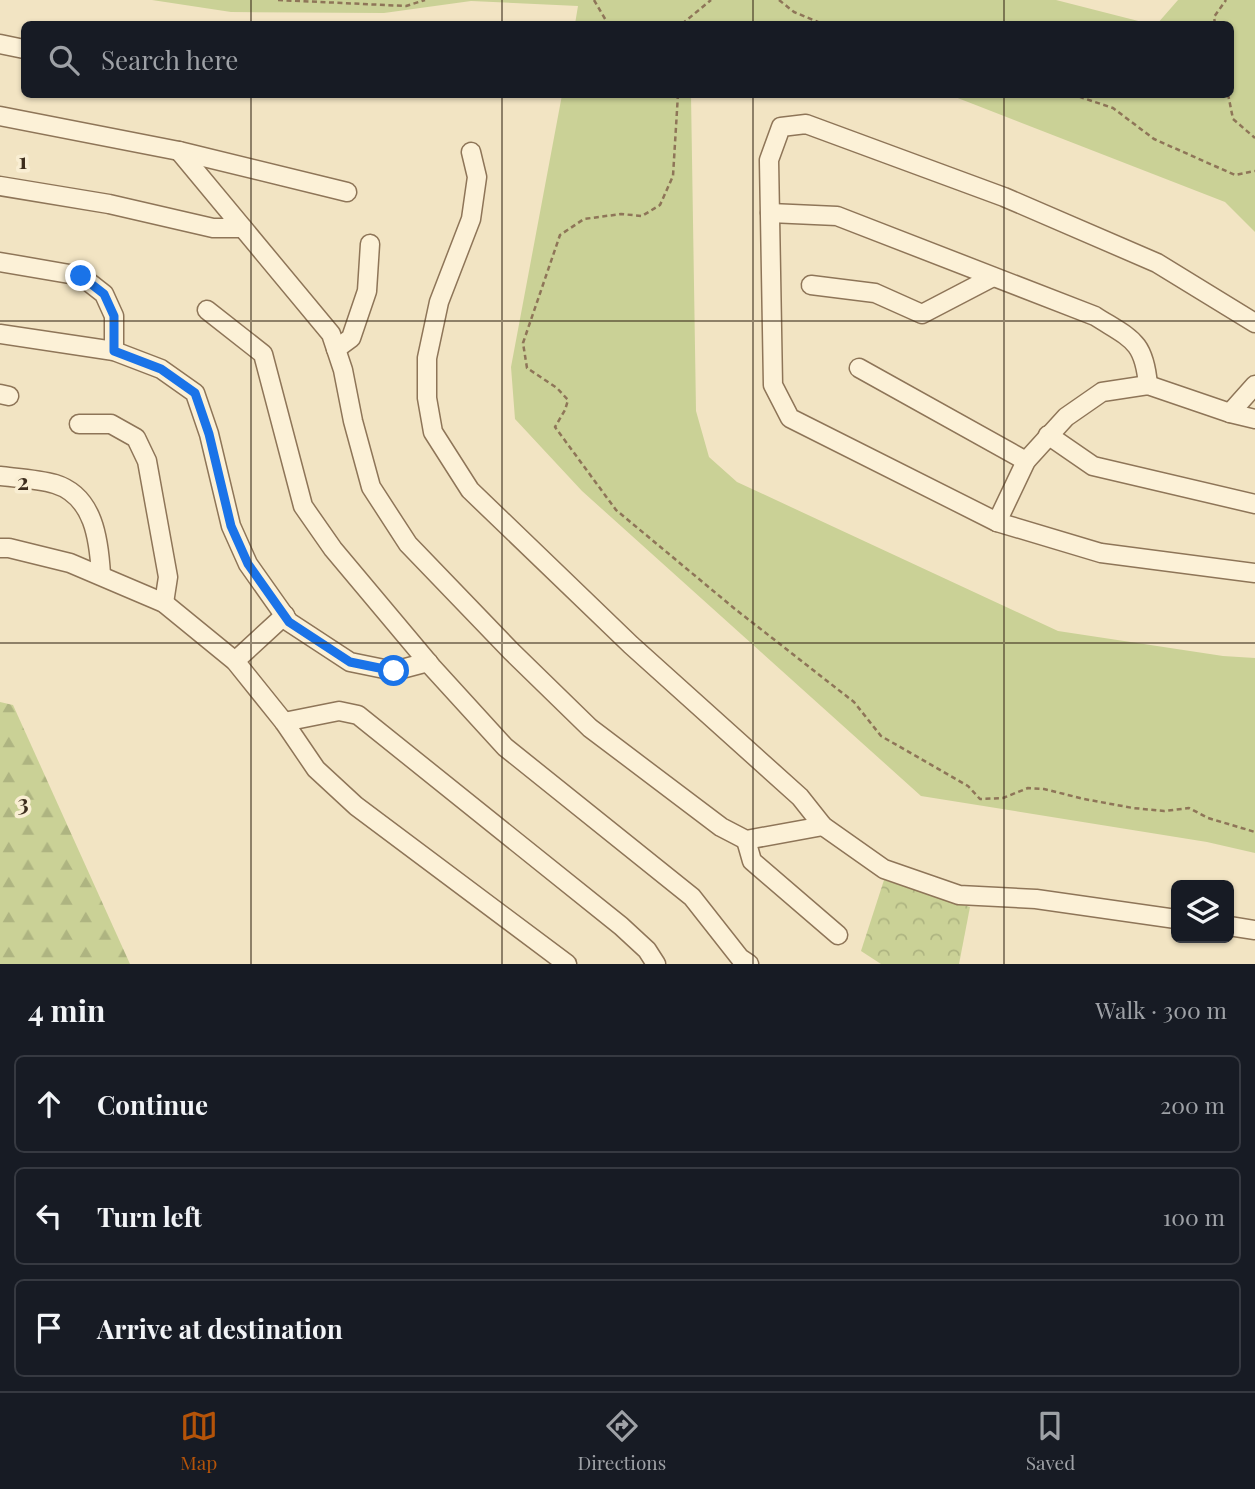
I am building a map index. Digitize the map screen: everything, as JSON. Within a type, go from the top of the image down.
[{"type":"street","points":[[0,44],[21,48]]},
{"type":"street","points":[[0,116],[179,151],[347,192]]},
{"type":"street","points":[[1255,323],[1157,263],[1004,197],[806,124],[781,127],[769,160],[773,385],[790,418],[997,522],[1101,553],[1255,573]]},
{"type":"street","points":[[179,151],[331,334],[343,370],[353,421],[371,487],[408,544],[590,728],[721,827],[746,841],[823,826]]},
{"type":"street","points":[[471,152],[477,177],[471,219],[439,302],[427,358],[427,398],[433,432],[470,490],[631,645],[800,797],[823,826],[884,869],[959,895],[1036,899],[1171,918]]},
{"type":"street","points":[[0,186],[109,204],[214,228],[243,228]]},
{"type":"street","points":[[770,213],[837,216],[1096,316],[1131,338],[1146,359],[1148,385]]},
{"type":"street","points":[[336,349],[351,338],[367,291],[370,244]]},
{"type":"street","points":[[0,262],[81,276],[104,294],[114,316],[114,351]]},
{"type":"street","points":[[811,285],[875,293],[922,314],[993,277]]},
{"type":"street","points":[[207,310],[263,354],[303,506],[333,549],[428,662],[505,747],[692,897],[740,958],[749,964]]},
{"type":"street","points":[[0,334],[114,351],[161,369],[195,393],[209,434],[231,526],[248,564],[289,622],[350,662],[394,671],[428,662]]},
{"type":"street","points":[[859,368],[1026,461]]},
{"type":"street","points":[[997,522],[1026,461],[1066,417],[1102,392],[1148,385],[1230,413],[1255,418]]},
{"type":"street","points":[[1230,413],[1255,385]]},
{"type":"street","points":[[79,424],[111,424],[136,438],[147,461],[168,577],[164,603]]},
{"type":"street","points":[[1048,436],[1093,467],[1255,504]]},
{"type":"street","points":[[0,476],[54,484],[74,493],[88,510],[99,549],[101,575]]},
{"type":"street","points":[[0,548],[70,563],[164,603],[235,661],[284,722],[316,769],[356,806],[567,964]]},
{"type":"street","points":[[235,661],[285,615]]},
{"type":"street","points":[[284,722],[339,711],[358,715],[621,926],[647,950],[656,964]]},
{"type":"street","points":[[746,841],[751,861],[838,935]]},
{"type":"street","points":[[1234,927],[1255,929]]},
{"type":"path","points":[[278,0],[406,6],[425,0]]},
{"type":"path","points":[[594,0],[606,21]]},
{"type":"path","points":[[686,21],[711,0]]},
{"type":"path","points":[[779,0],[794,12],[816,21]]},
{"type":"path","points":[[1215,21],[1214,17],[1226,0]]},
{"type":"path","points":[[678,98],[673,176],[660,205],[642,216],[621,214],[584,219],[560,235],[523,343],[527,368],[557,388],[568,400],[555,427],[616,510],[735,609],[854,702],[881,736],[968,786],[980,799],[1003,798],[1028,788],[1044,789],[1133,807],[1164,811],[1189,808],[1208,818],[1255,832]]},
{"type":"path","points":[[1083,98],[1113,108],[1154,139],[1235,175],[1255,171]]},
{"type":"path","points":[[1229,98],[1233,120],[1255,138]]},
{"type":"green space","points":[[152,0],[1056,0],[1138,21],[576,21],[578,6],[471,1],[384,13],[231,12]]},
{"type":"green space","points":[[1178,0],[1255,0],[1255,232],[1225,202],[958,98],[1234,98],[1234,21],[1160,21]]},
{"type":"green space","points":[[561,98],[691,98],[696,411],[709,457],[737,482],[1058,631],[1223,656],[1255,658],[1255,853],[1207,842],[921,796],[582,491],[515,419],[511,367]]},
{"type":"green space","points":[[0,702],[13,705],[130,964],[0,964]]},
{"type":"green space","points":[[884,880],[970,907],[959,964],[881,964],[861,951]]},
{"type":"route","points":[[81,276],[104,294],[114,316],[114,351],[161,369],[195,393],[209,434],[231,526],[248,564],[289,622],[350,662],[394,671]]}]
